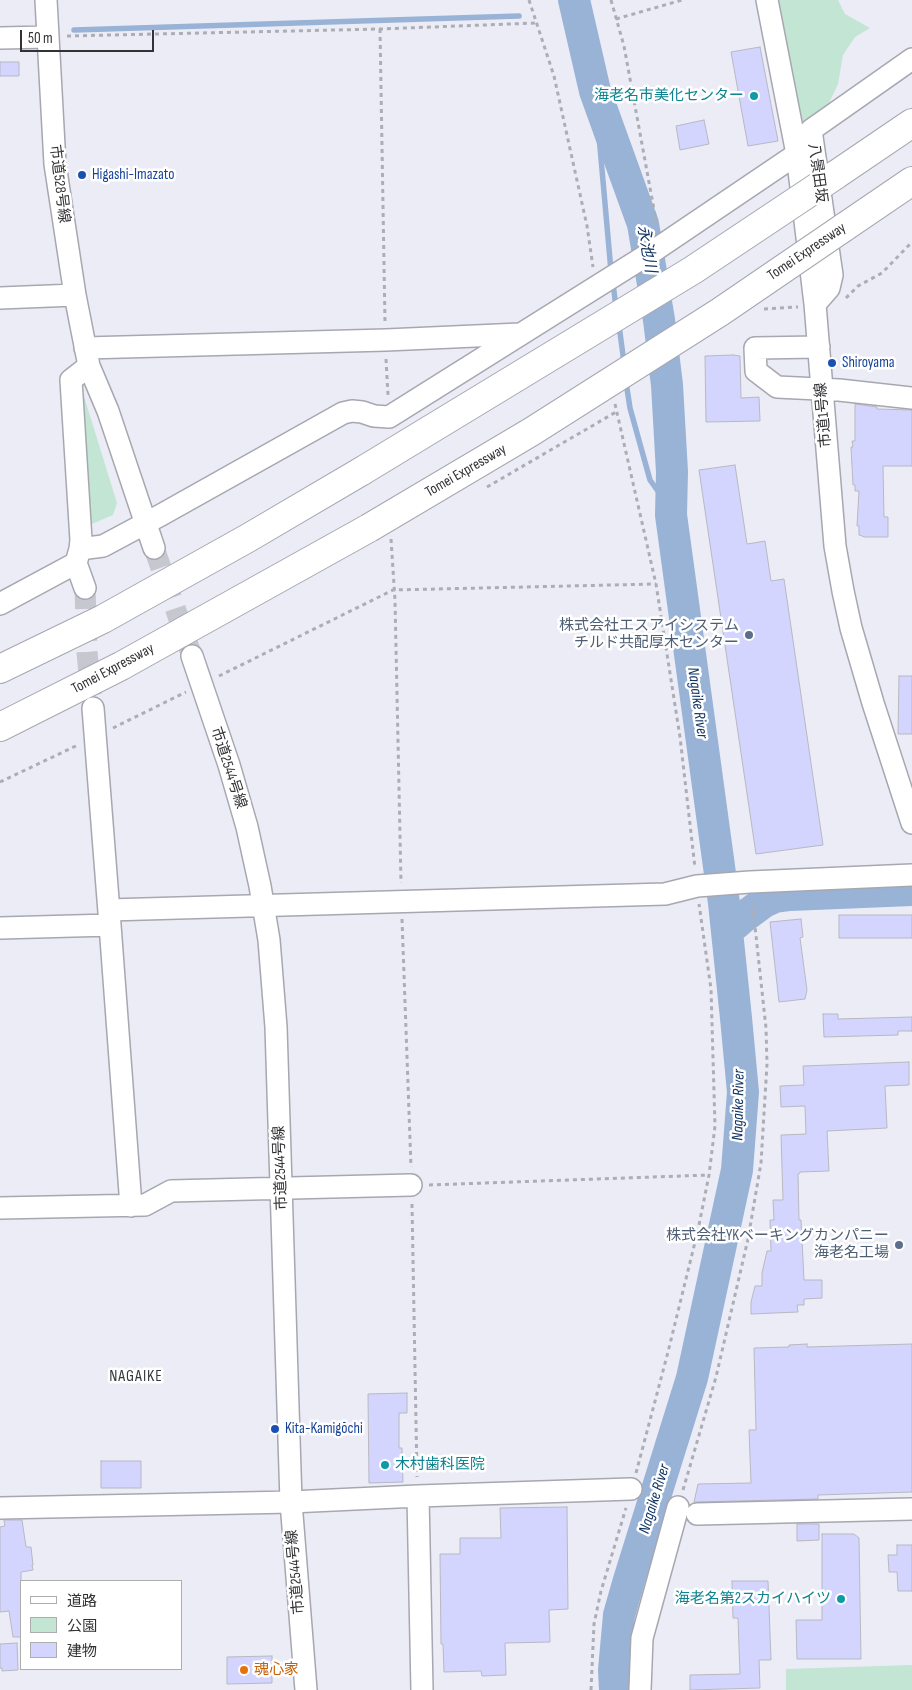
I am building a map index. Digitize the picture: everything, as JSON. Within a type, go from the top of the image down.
[{"type":"highway","points":[[0,670],[103,619],[248,538],[362,471],[693,270],[912,124]]},
{"type":"highway","name":"Tomei Expressway","points":[[0,727],[380,535],[531,432],[720,312],[912,181]]},
{"type":"street","name":"市道528号線","points":[[46,0],[55,164],[75,295],[87,357]]},
{"type":"street","name":"市道1号線","points":[[767,0],[797,154],[815,304],[835,546],[851,628],[870,694],[912,823]]},
{"type":"street","points":[[0,38],[48,37]]},
{"type":"street","name":"八景田坂","points":[[815,304],[829,288],[832,275],[811,130],[912,59]]},
{"type":"street","points":[[0,604],[78,556],[103,546],[343,414],[352,411],[389,417],[601,285],[797,154]]},
{"type":"street","points":[[0,298],[75,295]]},
{"type":"street","points":[[87,357],[522,334]]},
{"type":"street","points":[[819,347],[755,348],[756,371],[777,387],[822,388],[912,398]]},
{"type":"street","points":[[87,357],[108,411],[154,548]]},
{"type":"street","points":[[85,588],[78,556],[71,380],[87,357]]},
{"type":"street","name":"市道2544号線","points":[[192,656],[229,765],[247,827],[264,906],[274,994],[291,1502],[306,1690]]},
{"type":"street","points":[[93,708],[131,1206]]},
{"type":"street","points":[[0,928],[264,906],[665,894],[699,886],[749,892],[912,875]]},
{"type":"street","points":[[0,1208],[145,1205],[171,1191],[411,1185]]},
{"type":"street","points":[[0,1508],[291,1502],[631,1489]]},
{"type":"street","points":[[418,1496],[422,1690]]},
{"type":"street","points":[[640,1690],[642,1638],[688,1511],[912,1509]]},
{"type":"path","points":[[529,0],[556,85],[601,285]]},
{"type":"path","points":[[611,0],[624,46],[658,248]]},
{"type":"path","points":[[616,19],[682,0]]},
{"type":"path","points":[[48,37],[536,23]]},
{"type":"path","points":[[380,28],[389,417]]},
{"type":"path","points":[[842,302],[858,286],[882,273],[912,242]]},
{"type":"path","points":[[486,487],[616,412],[656,584],[680,737],[699,886]]},
{"type":"path","points":[[400,537],[380,535],[395,600],[401,902],[411,1185],[418,1496]]},
{"type":"path","points":[[202,684],[393,590],[656,584]]},
{"type":"path","points":[[0,782],[130,721],[174,698]]},
{"type":"path","points":[[688,1511],[718,1368],[748,1239],[761,1163],[767,1064],[766,1028],[754,918],[749,892]]},
{"type":"path","points":[[591,1690],[594,1624],[601,1591],[668,1352],[698,1230],[716,1126],[710,989],[701,919]]},
{"type":"path","points":[[411,1185],[709,1175]]},
{"type":"green space","points":[[772,0],[838,0],[845,14],[870,28],[855,37],[843,55],[838,84],[829,103],[819,115],[805,124],[796,115]]},
{"type":"green space","points":[[82,390],[117,503],[113,515],[87,526]]},
{"type":"green space","points":[[912,1665],[912,1690],[786,1690],[786,1669]]},
{"type":"building","name":"海老名市美化センター","points":[[760,47],[778,141],[748,146],[731,52]]},
{"type":"building","points":[[0,62],[19,62],[19,76],[0,76]]},
{"type":"building","points":[[704,120],[709,144],[680,150],[676,126]]},
{"type":"building","points":[[705,356],[740,356],[741,398],[759,397],[760,421],[706,422]]},
{"type":"building","points":[[855,404],[877,407],[877,409],[912,410],[912,466],[883,466],[884,517],[888,517],[888,537],[865,537],[859,535],[859,526],[857,526],[859,491],[855,491],[855,485],[853,485],[851,447],[853,447],[852,441],[855,441]]},
{"type":"building","points":[[735,465],[747,544],[765,541],[771,581],[784,579],[823,845],[756,854],[699,470]]},
{"type":"building","points":[[899,676],[912,676],[912,734],[898,734]]},
{"type":"building","points":[[839,915],[912,915],[912,938],[839,938]]},
{"type":"building","points":[[801,919],[803,937],[800,938],[807,990],[805,999],[779,1002],[770,922]]},
{"type":"building","points":[[823,1014],[838,1014],[838,1019],[912,1017],[912,1031],[898,1031],[898,1035],[824,1037]]},
{"type":"building","points":[[909,1062],[909,1085],[885,1086],[887,1128],[827,1131],[829,1171],[800,1172],[798,1174],[799,1220],[801,1220],[804,1280],[822,1280],[822,1298],[804,1299],[804,1305],[797,1305],[798,1312],[751,1314],[751,1302],[755,1286],[762,1286],[762,1273],[767,1251],[771,1251],[770,1220],[774,1220],[773,1200],[783,1200],[781,1135],[806,1134],[805,1106],[781,1107],[780,1086],[804,1085],[803,1066]]},
{"type":"building","points":[[807,1344],[807,1347],[912,1344],[912,1492],[818,1495],[818,1499],[694,1502],[698,1484],[751,1483],[749,1430],[756,1430],[754,1348],[789,1347],[789,1345]]},
{"type":"building","points":[[407,1393],[407,1413],[399,1413],[399,1448],[402,1448],[403,1482],[369,1483],[368,1394]]},
{"type":"building","points":[[101,1461],[141,1461],[141,1488],[101,1488]]},
{"type":"building","points":[[567,1507],[568,1609],[549,1610],[550,1642],[505,1643],[506,1675],[482,1676],[481,1671],[444,1672],[443,1644],[441,1644],[440,1554],[460,1554],[460,1538],[501,1538],[500,1508]]},
{"type":"building","points":[[4,1520],[22,1520],[26,1547],[31,1547],[33,1570],[21,1572],[20,1580],[20,1637],[13,1637],[9,1611],[0,1612],[0,1527],[5,1526]]},
{"type":"building","points":[[797,1524],[819,1524],[819,1540],[797,1541]]},
{"type":"building","name":"海老名第2スカイハイツ","points":[[822,1534],[854,1534],[859,1538],[861,1659],[797,1659],[796,1620],[822,1620]]},
{"type":"building","points":[[897,1545],[912,1545],[912,1591],[898,1591],[897,1572],[889,1572],[888,1555],[897,1555]]},
{"type":"building","points":[[732,1581],[768,1581],[771,1660],[759,1660],[760,1688],[690,1690],[690,1675],[740,1674],[738,1618],[733,1618]]},
{"type":"building","points":[[17,1643],[18,1670],[2,1671],[2,1668],[0,1668],[0,1644]]},
{"type":"building","points":[[272,1656],[272,1683],[227,1684],[227,1657]]},
{"type":"waterway","name":"Nagaike River","points":[[574,0],[595,91],[643,224],[659,320],[667,385],[672,472],[671,515],[724,903],[743,1092],[737,1170],[692,1378],[619,1615],[614,1670],[615,1690]]},
{"type":"waterway","points":[[74,30],[519,16]]},
{"type":"waterway","points":[[595,91],[611,271]]},
{"type":"waterway","points":[[613,283],[616,308]]},
{"type":"waterway","points":[[619,325],[624,363]]},
{"type":"waterway","points":[[626,382],[630,408],[650,480],[670,508]]},
{"type":"waterway","points":[[727,931],[764,902],[775,897],[912,890]]},
{"type":"tunnel","points":[[154,548],[192,656]]},
{"type":"tunnel","points":[[85,588],[87,652],[91,695]]},
{"type":"place","name":"海老名市美化センター","points":[[754,96]]},
{"type":"place","name":"Higashi-Imazato","points":[[82,175]]},
{"type":"place","name":"Shiroyama","points":[[832,363]]},
{"type":"place","name":"株式会社エスアイシステム チルド共配厚木センター","points":[[749,635]]},
{"type":"place","name":"株式会社YKベーキングカンパニー 海老名工場","points":[[899,1245]]},
{"type":"place","name":"Kita-Kamigōchi","points":[[275,1429]]},
{"type":"place","name":"木村歯科医院","points":[[385,1465]]},
{"type":"place","name":"海老名第2スカイハイツ","points":[[841,1599]]},
{"type":"place","name":"魂心家","points":[[244,1670]]},
{"type":"district","name":"NAGAIKE","points":[[136,1377]]},
{"type":"water label","name":"永池川","points":[[646,249]]}]
